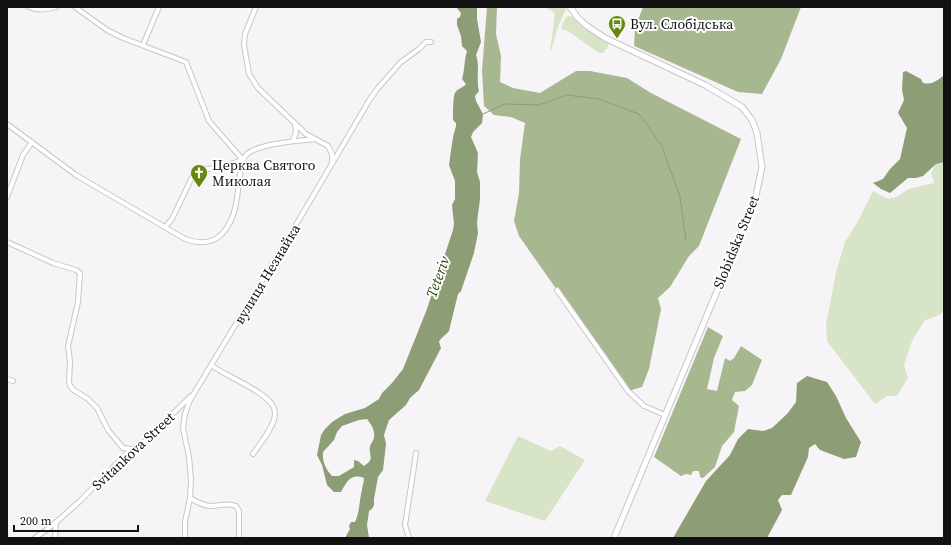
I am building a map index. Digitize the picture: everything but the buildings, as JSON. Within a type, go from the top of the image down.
[{"type":"street","points":[[29,7],[33,9],[46,10],[56,7]]},
{"type":"street","points":[[75,7],[107,30],[123,38],[186,62],[209,121],[243,160]]},
{"type":"street","points":[[143,45],[158,7]]},
{"type":"street","points":[[256,7],[245,34],[244,45],[249,74],[258,88],[306,134],[325,144],[331,149],[333,158],[331,164]]},
{"type":"street","name":"Slobidska Street","points":[[570,7],[578,18],[587,26],[605,38],[705,85],[742,107],[752,120],[757,134],[762,167],[755,200],[614,538]]},
{"type":"street","name":"вулиця Незнайка","points":[[185,538],[185,522],[190,498],[190,464],[183,428],[185,414],[194,393],[378,88],[401,62],[426,42],[431,42]]},
{"type":"street","points":[[293,141],[296,132],[295,123]]},
{"type":"street","points":[[7,124],[76,175],[115,199],[193,242],[207,242],[214,239],[222,234],[232,218],[236,208],[243,160],[247,154],[264,146],[293,141],[315,140]]},
{"type":"street","points":[[7,196],[23,155],[32,142]]},
{"type":"street","points":[[165,227],[172,219],[195,171],[243,160]]},
{"type":"street","points":[[7,242],[80,273],[78,302],[68,346],[70,361],[69,383],[72,389],[88,399],[97,408],[108,430],[123,448],[132,449]]},
{"type":"street","points":[[557,290],[628,391],[644,406],[665,415]]},
{"type":"street","points":[[211,365],[219,372],[261,394],[269,400],[275,408],[272,426],[253,454]]},
{"type":"street","points":[[7,379],[13,381]]},
{"type":"street","name":"Svitankova Street","points":[[35,538],[80,501],[113,466],[132,449],[144,442],[194,393]]},
{"type":"street","points":[[409,538],[405,525],[416,453]]},
{"type":"street","points":[[190,498],[207,506],[228,504],[236,506],[239,511],[239,538]]},
{"type":"street","points":[[55,538],[56,522]]},
{"type":"shaded area","points":[[487,7],[497,7],[496,34],[501,56],[500,82],[513,88],[540,93],[576,71],[590,71],[627,78],[651,93],[741,139],[699,246],[689,256],[670,287],[658,298],[661,309],[649,369],[642,387],[628,391],[519,236],[514,221],[519,193],[520,159],[525,123],[511,117],[494,115],[484,106],[482,71]]},
{"type":"shaded area","points":[[544,7],[565,7],[566,9],[558,27],[551,51],[555,14]]},
{"type":"shaded area","points":[[643,7],[801,7],[781,59],[762,94],[738,92],[634,46],[635,28]]},
{"type":"shaded area","points":[[571,16],[585,29],[608,43],[608,47],[603,53],[599,53],[568,31],[561,29],[565,18]]},
{"type":"shaded area","points":[[944,162],[944,310],[941,314],[924,321],[912,341],[904,365],[908,378],[897,396],[887,396],[875,404],[827,341],[826,325],[836,272],[845,242],[857,223],[873,191],[888,199],[896,197],[909,189],[934,183],[931,173],[936,164]]},
{"type":"shaded area","points":[[708,327],[723,336],[714,358],[707,389],[717,391],[725,358],[730,361],[734,358],[741,346],[762,360],[752,385],[745,391],[735,392],[732,400],[739,406],[734,432],[722,446],[715,467],[703,478],[700,477],[699,471],[693,471],[691,475],[686,474],[681,476],[654,457]]},
{"type":"shaded area","points":[[518,436],[551,451],[560,446],[585,460],[545,521],[485,501]]},
{"type":"water","name":"Teteriv","points":[[456,7],[477,7],[477,19],[481,42],[476,55],[478,63],[479,91],[475,96],[483,114],[482,123],[473,132],[471,137],[478,153],[477,172],[480,182],[480,199],[477,222],[478,233],[474,253],[461,291],[458,294],[449,331],[439,342],[441,348],[419,390],[410,398],[406,405],[389,420],[384,435],[386,444],[383,470],[378,477],[374,505],[369,511],[367,525],[369,538],[345,538],[350,529],[349,526],[351,522],[355,522],[357,518],[364,478],[353,477],[347,481],[341,492],[334,492],[327,485],[322,465],[317,455],[321,435],[332,422],[345,414],[365,408],[379,399],[382,393],[403,369],[427,309],[454,224],[452,205],[455,199],[455,181],[449,165],[456,126],[456,123],[453,120],[453,101],[455,93],[466,84],[462,79],[467,51],[462,46],[461,36],[457,25],[457,19],[460,17],[461,13]],"holes":[[[367,419],[374,432],[374,439],[370,446],[370,461],[364,466],[358,461],[354,460],[354,467],[339,476],[332,476],[325,465],[323,452],[334,440],[337,432],[342,426]]]},
{"type":"water","points":[[906,71],[921,79],[923,83],[934,82],[944,75],[944,162],[936,164],[923,176],[908,178],[890,193],[873,183],[883,179],[900,159],[907,128],[898,113],[904,100],[902,90],[903,72]]},
{"type":"water","points":[[807,376],[827,382],[836,396],[846,418],[861,442],[856,457],[844,459],[820,450],[815,444],[809,448],[808,457],[791,495],[782,495],[778,500],[782,510],[767,538],[673,538],[706,481],[730,455],[738,439],[748,429],[763,431],[772,428],[787,414],[796,402],[797,383]]},
{"type":"waterway","points":[[483,114],[505,104],[539,105],[567,95],[599,99],[639,114],[662,146],[680,197],[686,241]]},
{"type":"place","name":"Вул. Слобідська","points":[[617,39]]},
{"type":"place","name":"Церква Святого Миколая","points":[[199,188]]}]
